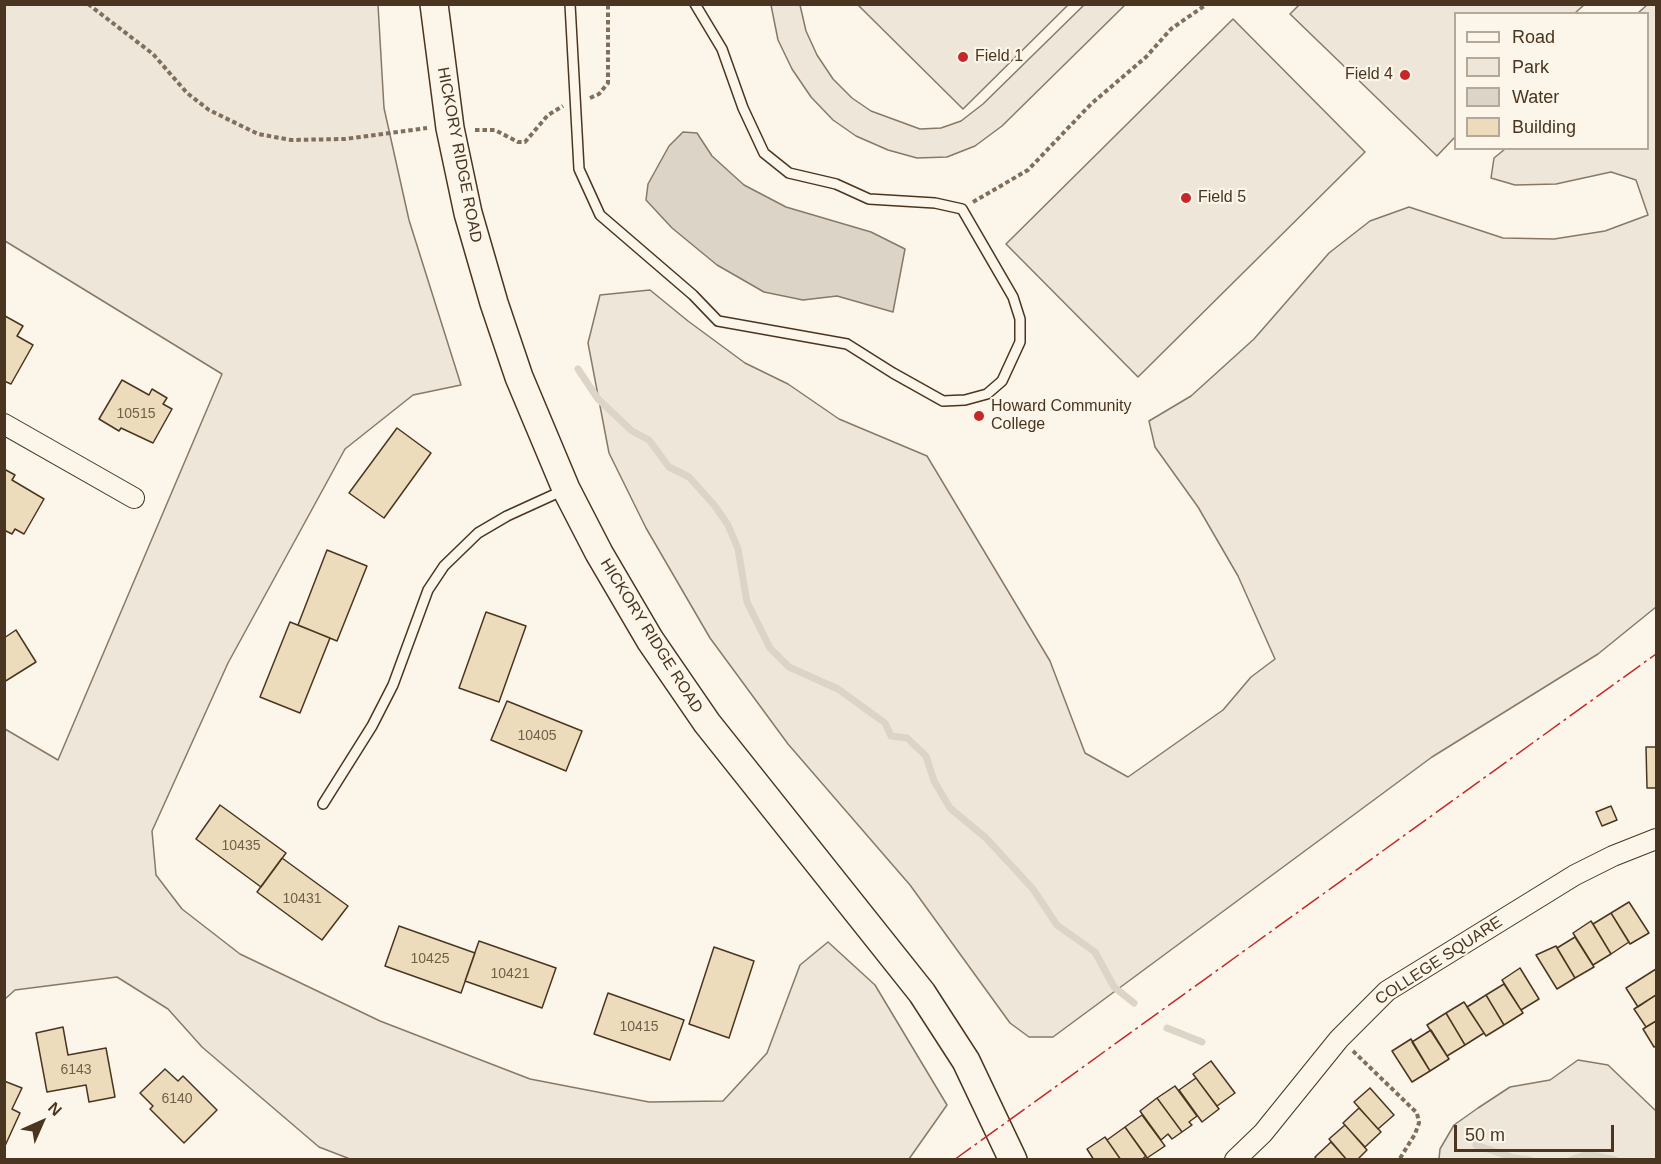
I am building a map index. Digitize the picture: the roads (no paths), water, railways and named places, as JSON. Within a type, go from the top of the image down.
[{"type":"street","name":"HICKORY RIDGE ROAD","points":[[434,4],[450,128],[468,213],[494,303],[515,366],[566,489],[598,553],[650,640],[707,723],[922,993],[966,1061],[1013,1160]]},
{"type":"street","points":[[4,424],[134,498]]},
{"type":"street","name":"COLLEGE SQUARE","points":[[1235,1160],[1263,1132],[1339,1039],[1387,991],[1575,875],[1613,856],[1656,839]]},
{"type":"lane","points":[[570,4],[579,169],[600,215],[693,295],[718,321],[847,344],[893,374],[943,401],[965,400],[987,394],[1002,381],[1012,364],[1020,342],[1020,319],[1013,297],[962,208],[935,203],[869,199],[836,184],[789,173],[765,153],[743,108],[722,49],[695,4]]},
{"type":"lane","points":[[323,804],[372,726],[393,685],[428,590],[444,566],[478,533],[507,516],[566,489]]},
{"type":"water","points":[[683,132],[697,133],[712,156],[744,185],[786,207],[871,232],[905,249],[893,312],[837,296],[803,300],[764,292],[717,265],[672,228],[646,200],[648,184],[669,146]]},
{"type":"waterway","points":[[578,369],[598,399],[632,431],[649,440],[669,467],[689,477],[715,506],[728,525],[738,549],[747,602],[770,648],[789,667],[838,689],[885,723],[891,736],[907,738],[926,756],[934,781],[950,808],[986,838],[1033,889],[1057,925],[1095,952],[1114,987],[1134,1003]]},
{"type":"waterway","points":[[1167,1028],[1202,1042]]},
{"type":"waterway","points":[[1476,1145],[1514,1158],[1530,1160]]},
{"type":"waterway","points":[[1571,1160],[1588,1154],[1615,1160]]},
{"type":"place","name":"Field 1","points":[[963,57]]},
{"type":"place","name":"Field 4","points":[[1405,75]]},
{"type":"place","name":"Field 5","points":[[1186,198]]},
{"type":"place","name":"Howard Community College","points":[[979,416]]}]
